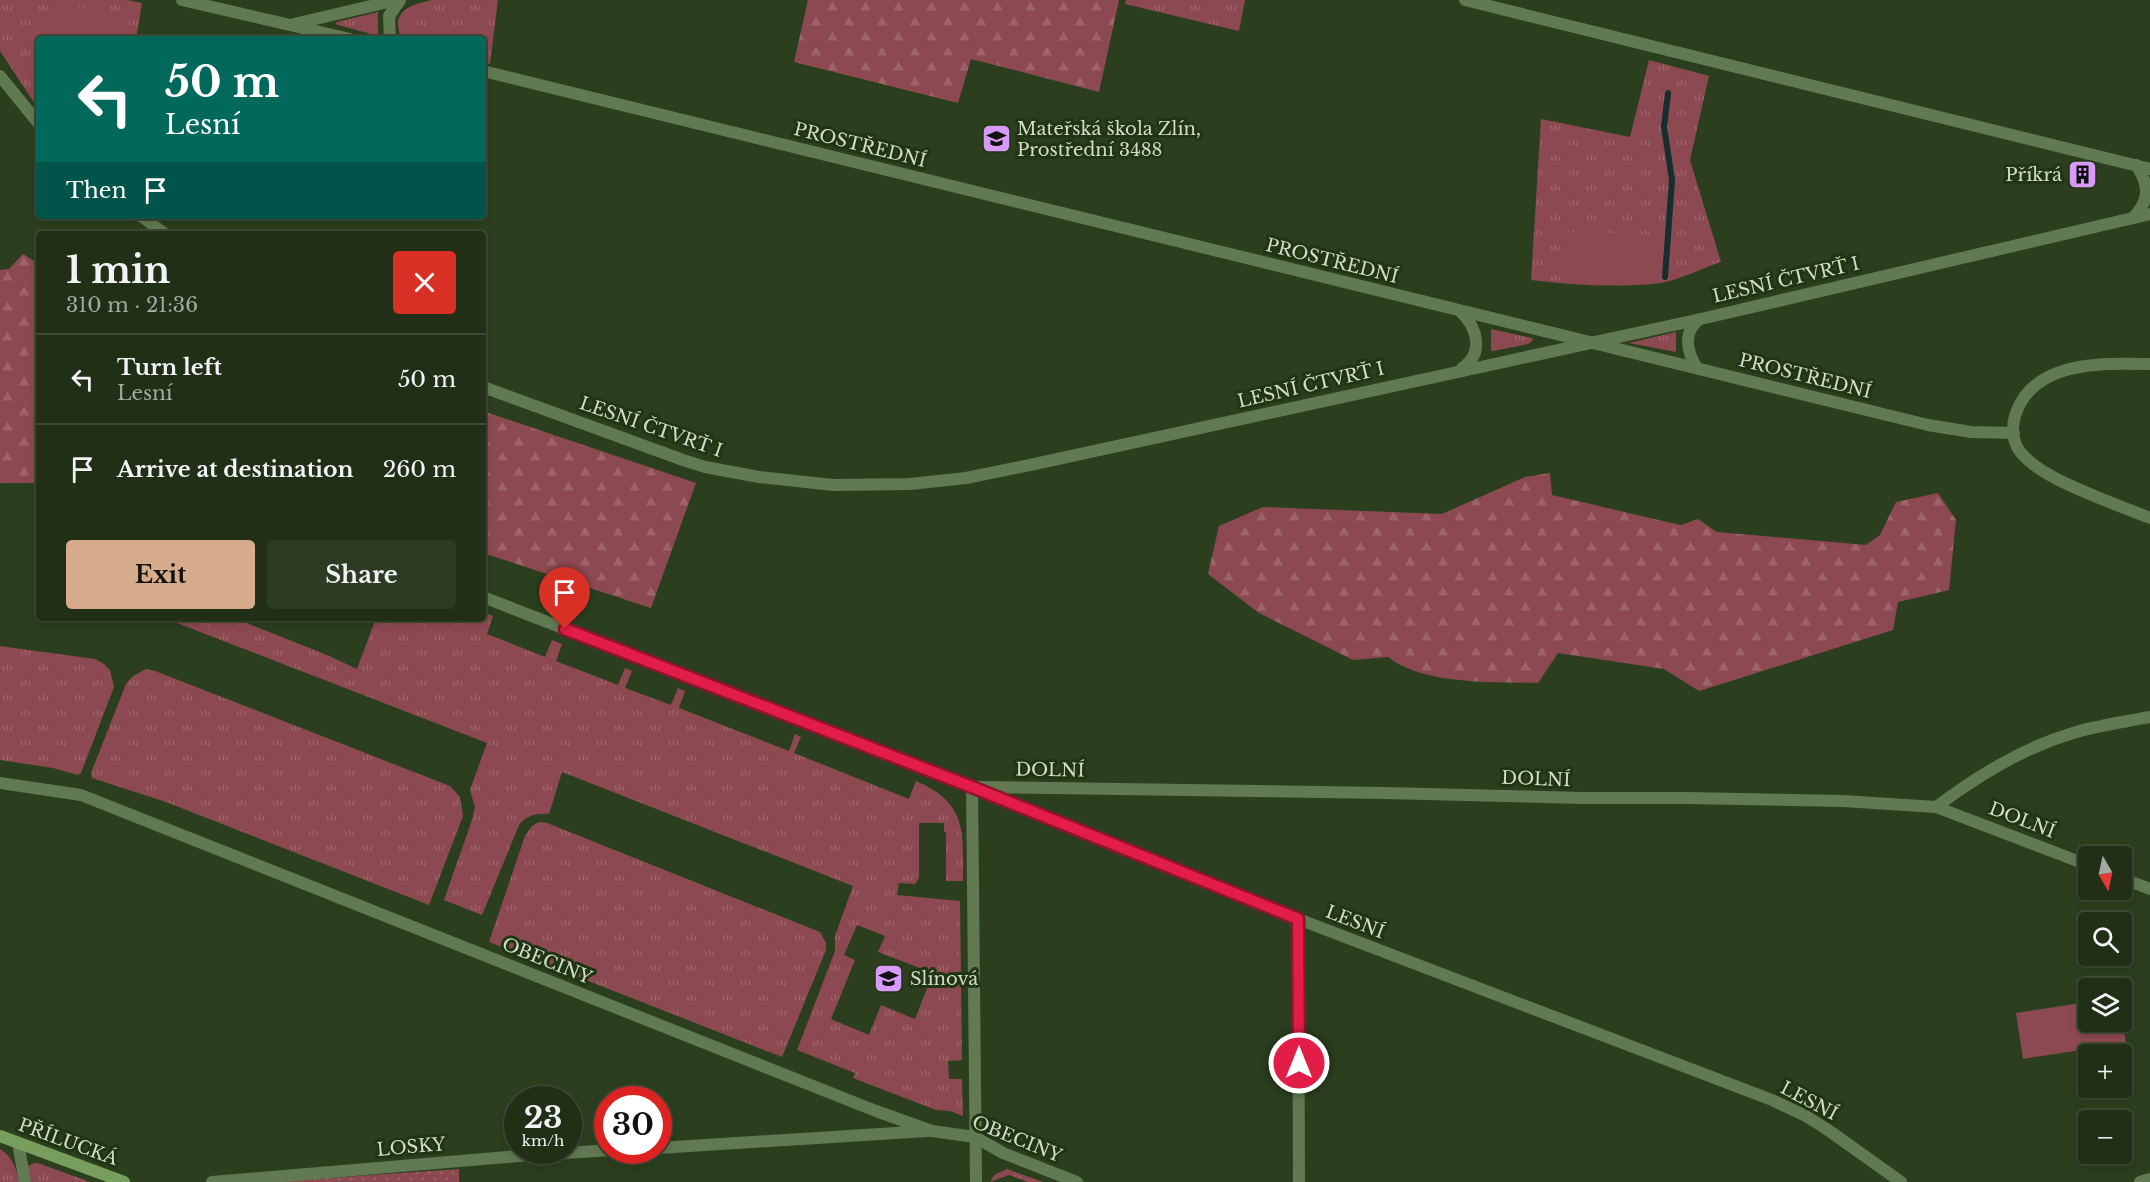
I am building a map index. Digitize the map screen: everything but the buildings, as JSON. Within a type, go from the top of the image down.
[{"type":"street","points":[[182,0],[337,36]]},
{"type":"street","points":[[290,25],[398,0]]},
{"type":"street","points":[[390,36],[389,16],[398,0]]},
{"type":"street","points":[[1465,0],[2150,170]]},
{"type":"street","name":"PROSTŘEDNÍ","points":[[486,72],[1928,425],[1971,432],[2013,434]]},
{"type":"street","points":[[0,76],[36,120]]},
{"type":"street","points":[[2133,218],[2142,210],[2148,199],[2148,187],[2136,165]]},
{"type":"street","name":"LESNÍ ČTVRŤ I","points":[[486,388],[705,467],[790,481],[833,484],[910,484],[966,478],[1030,465],[1456,370],[1701,319],[2150,214]]},
{"type":"street","points":[[145,219],[161,231]]},
{"type":"street","points":[[1456,370],[1471,362],[1477,344],[1471,323],[1460,311]]},
{"type":"street","points":[[1697,368],[1689,351],[1688,336],[1694,323],[1701,319]]},
{"type":"street","points":[[2150,364],[2097,363],[2057,373],[2034,387],[2025,397],[2016,414],[2013,434],[2023,456],[2047,474],[2150,518]]},
{"type":"street","name":"LESNÍ","points":[[486,598],[972,787],[1298,919],[1773,1100],[1806,1116],[1901,1182]]},
{"type":"street","points":[[1936,807],[2011,757],[2074,733],[2150,717]]},
{"type":"street","name":"OBECINY","points":[[0,783],[81,795],[932,1131],[975,1137],[1003,1153],[1077,1182]]},
{"type":"street","points":[[972,787],[976,1182]]},
{"type":"street","name":"DOLNÍ","points":[[972,787],[1583,798],[1674,797],[1843,801],[1936,807],[2078,861]]},
{"type":"street","points":[[2132,882],[2150,889]]},
{"type":"street","points":[[1298,919],[1299,1182]]},
{"type":"street","points":[[672,1147],[932,1131]]},
{"type":"street","name":"PŘÍLUCKÁ","points":[[0,1136],[124,1182]]},
{"type":"street","points":[[18,1143],[25,1182]]},
{"type":"street","name":"LOSKY","points":[[212,1182],[594,1151]]},
{"type":"street","points":[[2140,1182],[2150,1179]]},
{"type":"green space","points":[[0,0],[127,0],[142,3],[136,36],[36,36],[36,103],[0,51]]},
{"type":"green space","points":[[56,0],[62,0],[124,25],[119,36],[54,36],[43,32]]},
{"type":"green space","points":[[432,0],[498,0],[490,64],[486,63],[486,36],[401,36],[398,22],[400,16],[416,4]]},
{"type":"green space","points":[[808,0],[1119,0],[1099,92],[971,59],[958,103],[794,62]]},
{"type":"green space","points":[[1126,0],[1245,0],[1239,31],[1125,4]]},
{"type":"green space","points":[[378,12],[378,36],[335,24],[337,22]]},
{"type":"green space","points":[[1649,60],[1709,76],[1690,160],[1721,262],[1675,279],[1644,285],[1596,285],[1531,280],[1541,119],[1630,137]]},
{"type":"green space","points":[[1566,232],[1664,235],[1662,282],[1565,279]]},
{"type":"green space","points":[[23,254],[36,262],[36,483],[0,483],[0,270],[9,269]]},
{"type":"green space","points":[[1491,329],[1533,340],[1528,344],[1493,351],[1491,350]]},
{"type":"green space","points":[[1676,332],[1676,352],[1629,343]]},
{"type":"green space","points":[[486,412],[696,483],[651,608],[486,554]]},
{"type":"green space","points":[[1550,473],[1552,495],[1667,522],[1681,525],[1698,519],[1717,532],[1866,545],[1880,535],[1896,502],[1938,493],[1956,520],[1949,590],[1898,602],[1893,630],[1699,691],[1664,669],[1558,653],[1538,683],[1481,682],[1440,677],[1420,673],[1388,657],[1353,660],[1259,613],[1208,574],[1219,526],[1263,507],[1442,514],[1525,477]]},
{"type":"green space","points":[[486,613],[493,616],[487,634],[545,657],[552,640],[562,644],[556,661],[618,685],[625,668],[632,671],[625,688],[671,705],[678,688],[685,691],[679,708],[789,751],[795,734],[801,737],[794,753],[909,799],[916,781],[933,790],[945,799],[959,821],[963,848],[963,881],[946,881],[944,823],[919,823],[919,878],[915,884],[899,883],[897,895],[960,901],[962,1060],[948,1061],[949,1079],[962,1079],[963,1116],[950,1111],[936,1110],[853,1078],[855,1073],[797,1050],[835,951],[835,936],[853,886],[562,772],[549,814],[532,815],[519,825],[482,915],[444,900],[472,820],[475,807],[470,790],[487,743],[172,621],[242,621],[357,669],[375,621],[486,621]],"holes":[[[857,925],[885,936],[878,952],[933,973],[915,1019],[881,1005],[869,1035],[831,1019],[855,960],[844,955]]]},
{"type":"green space","points":[[0,646],[95,659],[110,670],[114,687],[81,773],[78,775],[53,768],[0,760]]},
{"type":"green space","points":[[146,669],[450,786],[460,797],[463,816],[429,905],[166,802],[92,778],[91,773],[126,684],[133,676]]},
{"type":"green space","points":[[539,822],[547,823],[820,932],[826,943],[826,950],[782,1057],[489,942],[525,836],[532,826]]},
{"type":"green space","points":[[2078,1004],[2078,1032],[2124,1032],[2126,1043],[2078,1044],[2078,1050],[2023,1059],[2016,1013]]},
{"type":"green space","points":[[0,1149],[13,1163],[19,1182],[0,1182]]},
{"type":"green space","points":[[34,1163],[90,1182],[29,1182],[28,1166]]},
{"type":"green space","points":[[459,1169],[459,1182],[272,1182]]},
{"type":"green space","points":[[1007,1169],[1043,1182],[1028,1182],[1009,1175],[990,1182],[994,1175]]},
{"type":"waterway","points":[[1665,277],[1672,180],[1664,127],[1668,93]]},
{"type":"place","name":"Mateřská škola Zlín, Prostřední 3488","points":[[996,139]]},
{"type":"place","name":"Příkrá","points":[[2083,175]]},
{"type":"place","name":"Slínová","points":[[889,979]]},
{"type":"route","points":[[565,629],[972,787],[1298,919],[1299,1063]]}]
